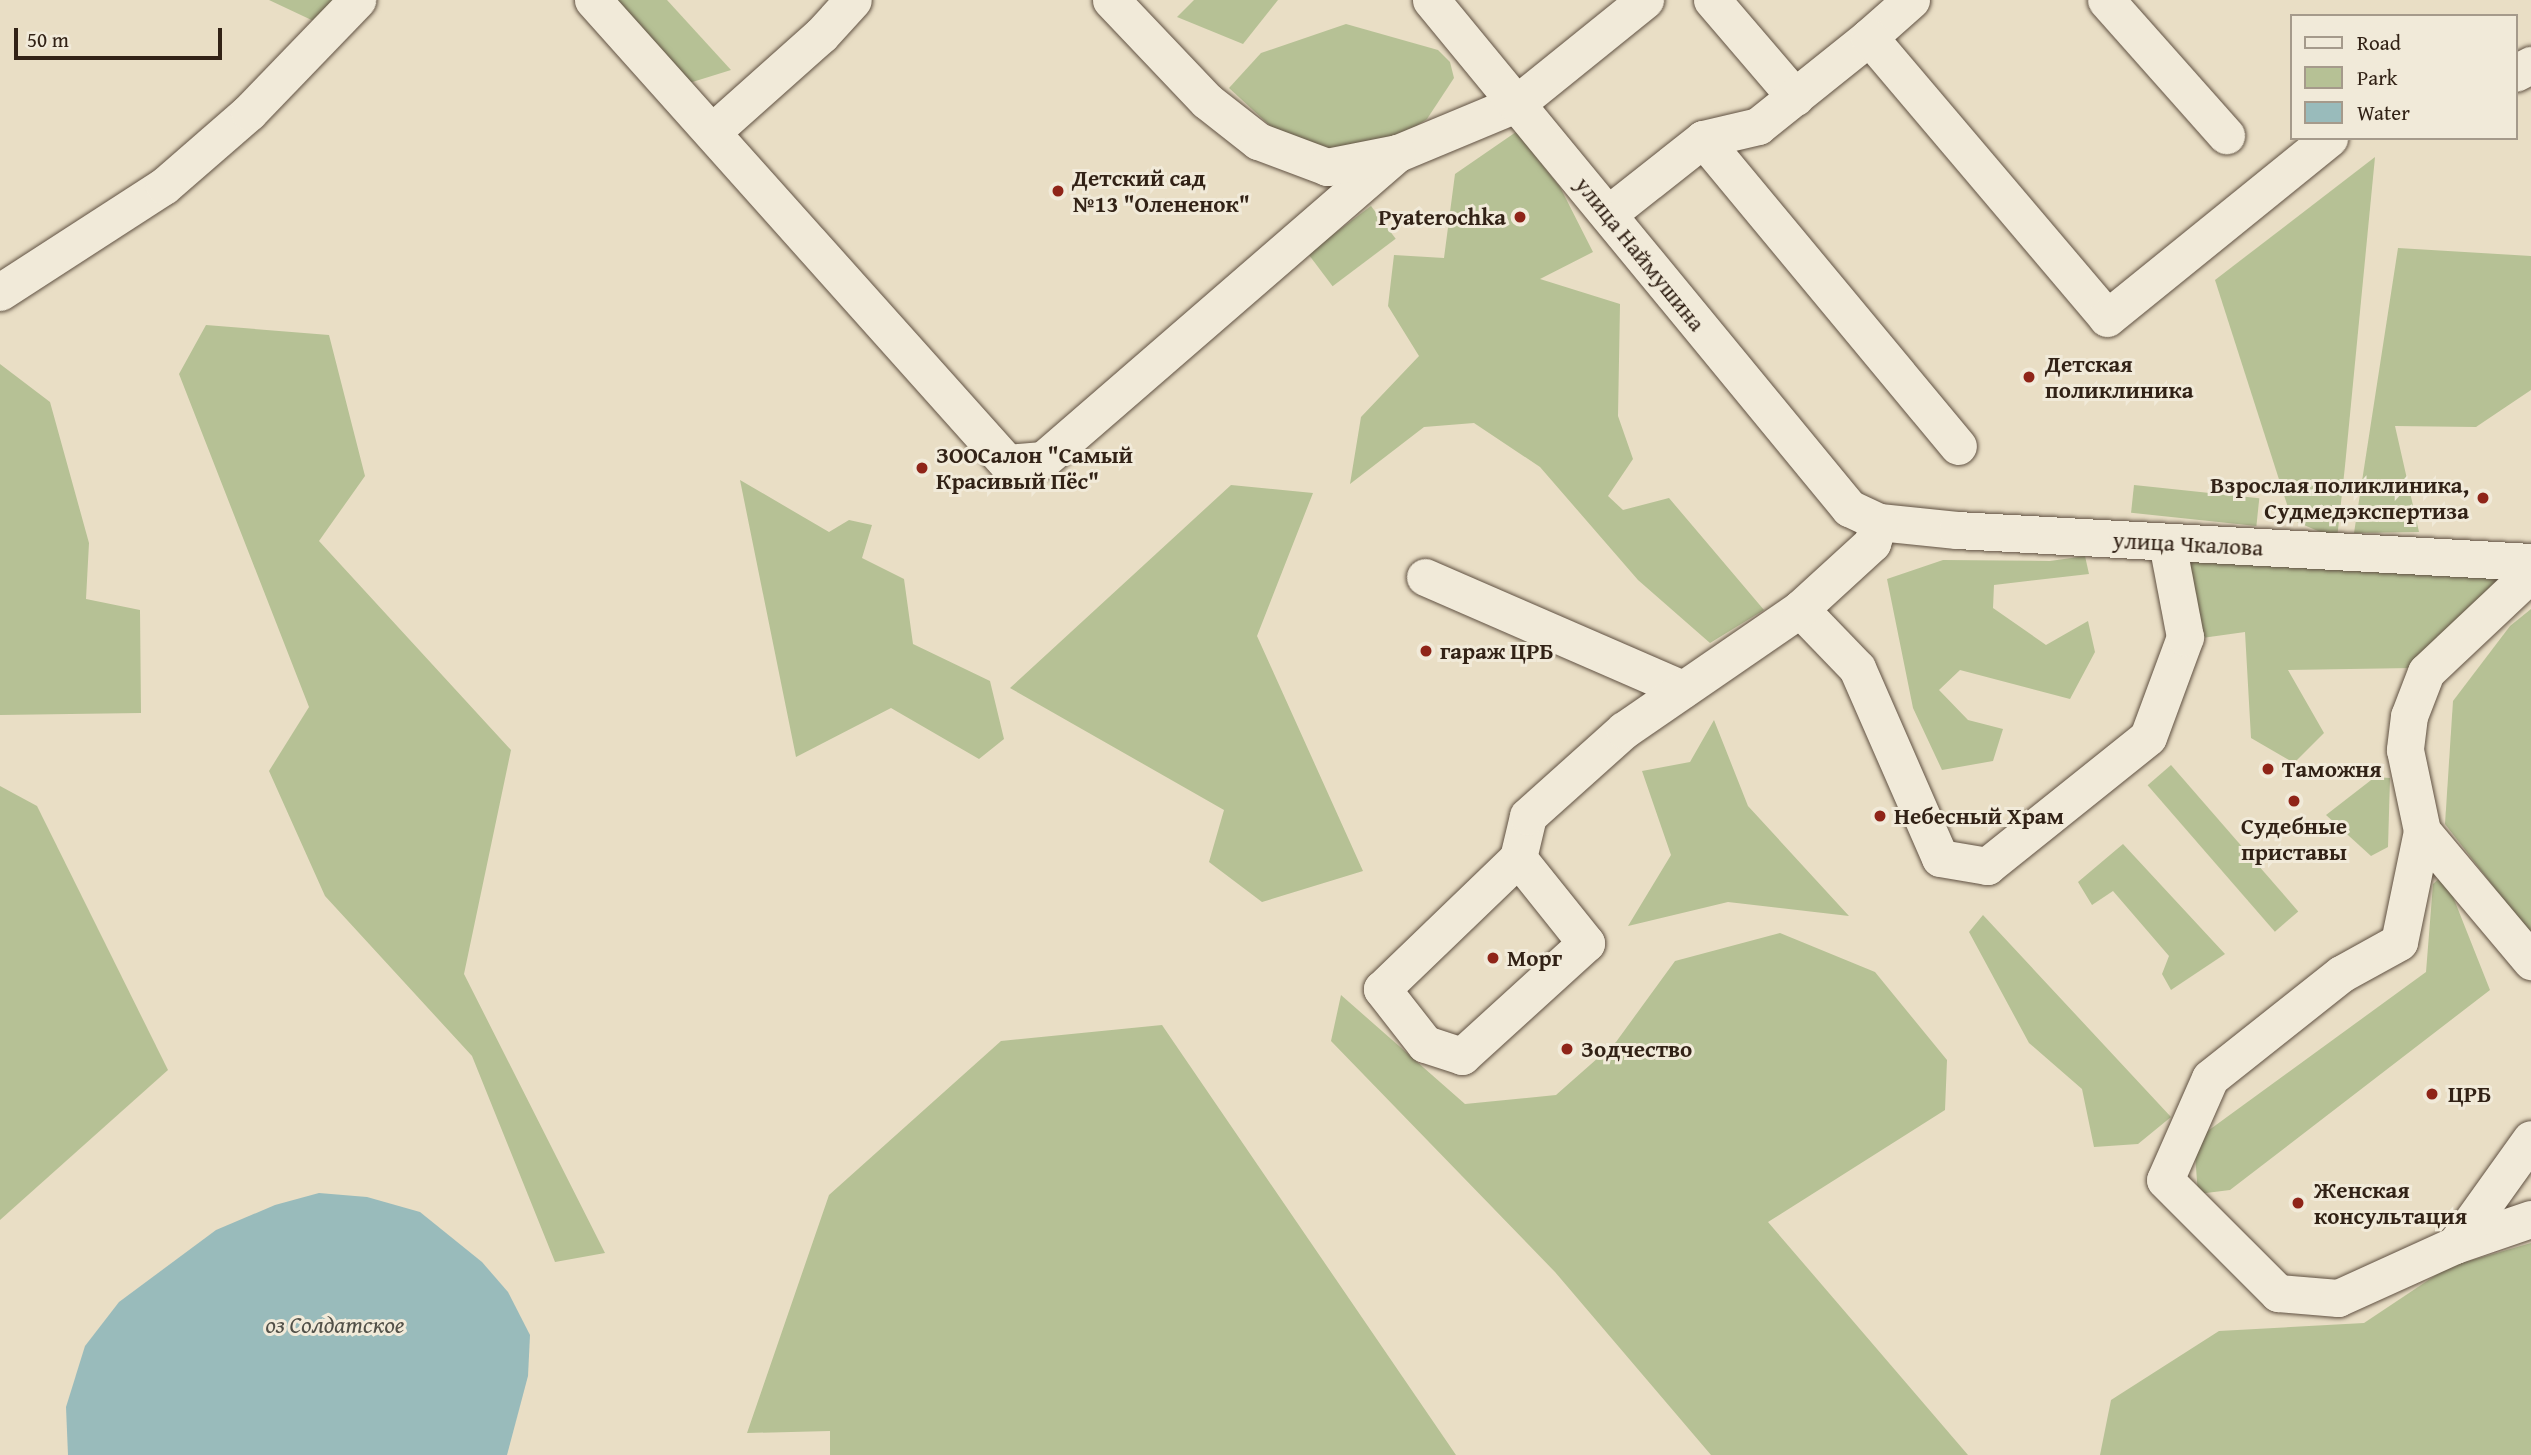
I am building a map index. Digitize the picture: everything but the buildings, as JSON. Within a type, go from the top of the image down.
[{"type":"street","points":[[0,292],[164,186],[249,112],[358,0]]},
{"type":"street","points":[[593,0],[1007,463],[1044,460],[1398,153]]},
{"type":"street","points":[[712,132],[821,35],[853,0]]},
{"type":"street","points":[[1111,0],[1207,101],[1258,141],[1327,167],[1398,153],[1516,104],[1645,0]]},
{"type":"street","points":[[1712,0],[1795,97]]},
{"type":"street","points":[[1608,214],[1703,139],[1758,126],[1911,0]]},
{"type":"street","points":[[2106,0],[2226,135]]},
{"type":"street","name":"улица Наймушина","points":[[1443,4],[1516,104],[1864,515]]},
{"type":"street","points":[[1869,37],[2107,317],[2327,140]]},
{"type":"street","points":[[1703,139],[1958,446]]},
{"type":"street","points":[[1518,858],[1586,943],[1462,1056],[1425,1044],[1382,989],[1518,858],[1528,816],[1624,730],[1800,609],[1872,543],[1864,515]]},
{"type":"street","name":"улица Чкалова","points":[[1864,515],[1957,530],[2531,562]]},
{"type":"street","points":[[1800,609],[1857,668],[1940,858],[1987,866],[2148,737],[2185,637],[2166,543]]},
{"type":"street","points":[[2531,573],[2426,672],[2409,716],[2405,750],[2422,831],[2399,942],[2341,974],[2210,1079],[2165,1180],[2278,1293],[2338,1298],[2455,1245],[2531,1219]]},
{"type":"street","points":[[1425,577],[1683,689]]},
{"type":"street","points":[[2422,831],[2531,961]]},
{"type":"street","points":[[2455,1245],[2531,1139]]},
{"type":"green space","points":[[269,0],[337,0],[320,24]]},
{"type":"green space","points":[[609,0],[667,0],[731,70],[686,84]]},
{"type":"green space","points":[[1194,0],[1278,0],[1243,44],[1177,17]]},
{"type":"green space","points":[[1346,24],[1438,50],[1450,62],[1454,78],[1427,119],[1376,152],[1326,161],[1278,133],[1229,88],[1261,53]]},
{"type":"green space","points":[[1516,132],[1560,187],[1593,252],[1540,279],[1620,304],[1618,416],[1633,459],[1608,496],[1623,510],[1669,498],[1764,610],[1710,643],[1638,580],[1540,467],[1474,423],[1424,427],[1350,484],[1361,417],[1419,356],[1388,306],[1394,255],[1444,258],[1455,174]]},
{"type":"green space","points":[[2375,157],[2337,539],[2292,520],[2215,280]]},
{"type":"green space","points":[[1371,206],[1396,239],[1333,286],[1308,254]]},
{"type":"green space","points":[[2398,248],[2531,256],[2531,390],[2476,427],[2395,426],[2419,532],[2354,533]]},
{"type":"green space","points":[[206,325],[329,335],[365,476],[319,541],[511,750],[464,974],[605,1253],[555,1262],[472,1056],[325,896],[269,771],[309,707],[179,374]]},
{"type":"green space","points":[[0,364],[50,402],[89,543],[86,599],[140,610],[141,713],[0,715]]},
{"type":"green space","points":[[740,480],[829,532],[849,520],[872,525],[862,558],[904,579],[913,644],[990,681],[1004,739],[979,759],[891,708],[796,757]]},
{"type":"green space","points":[[1231,485],[1313,493],[1257,636],[1363,871],[1262,902],[1209,862],[1224,810],[1010,688]]},
{"type":"green space","points":[[2134,485],[2259,498],[2256,526],[2131,513]]},
{"type":"green space","points":[[2085,556],[2089,574],[1994,585],[1993,608],[2046,645],[2088,621],[2095,652],[2070,699],[1960,670],[1939,690],[1968,720],[2003,729],[1993,761],[1942,770],[1913,708],[1887,579],[1943,560],[2050,561]]},
{"type":"green space","points":[[2185,558],[2506,577],[2412,668],[2288,670],[2324,733],[2294,763],[2251,738],[2245,632],[2202,638]]},
{"type":"green space","points":[[2531,609],[2531,935],[2445,824],[2453,701],[2510,626]]},
{"type":"green space","points":[[1714,720],[1748,806],[1849,916],[1728,902],[1628,926],[1671,855],[1642,771],[1690,762]]},
{"type":"green space","points":[[2171,765],[2298,911],[2275,932],[2148,785]]},
{"type":"green space","points":[[2375,777],[2390,778],[2388,847],[2371,856],[2326,815]]},
{"type":"green space","points":[[0,786],[37,806],[168,1070],[0,1220]]},
{"type":"green space","points":[[2123,844],[2225,954],[2171,990],[2162,974],[2169,956],[2113,891],[2092,905],[2078,882]]},
{"type":"green space","points":[[2444,874],[2490,990],[2230,1190],[2198,1194],[2194,1141],[2426,972],[2433,884]]},
{"type":"green space","points":[[1983,915],[2171,1117],[2138,1144],[2094,1147],[2082,1089],[2029,1043],[1969,932]]},
{"type":"green space","points":[[1780,933],[1875,972],[1947,1060],[1945,1110],[1768,1222],[1968,1455],[1711,1455],[1555,1272],[1331,1041],[1341,995],[1465,1104],[1556,1095],[1616,1042],[1675,961]]},
{"type":"green space","points":[[1162,1025],[1456,1455],[830,1455],[830,1431],[747,1433],[829,1195],[1001,1041]]},
{"type":"green space","points":[[2531,1243],[2531,1455],[2100,1455],[2111,1400],[2219,1331],[2364,1323],[2448,1267]]},
{"type":"water","name":"оз Солдатское","points":[[319,1193],[367,1197],[420,1212],[482,1262],[508,1292],[530,1335],[528,1376],[507,1455],[68,1455],[66,1407],[85,1346],[119,1302],[216,1230],[275,1205]]},
{"type":"place","name":"Детский сад №13 \"Олененок\"","points":[[1058,191]]},
{"type":"place","name":"Pyaterochka","points":[[1520,217]]},
{"type":"place","name":"Детская поликлиника","points":[[2029,377]]},
{"type":"place","name":"ЗООСалон \"Самый Красивый Пёс\"","points":[[922,468]]},
{"type":"place","name":"Взрослая поликлиника, Судмедэкспертиза","points":[[2483,498]]},
{"type":"place","name":"гараж ЦРБ","points":[[1426,651]]},
{"type":"place","name":"Таможня","points":[[2268,769]]},
{"type":"place","name":"Судебные приставы","points":[[2294,801]]},
{"type":"place","name":"Небесный Храм","points":[[1880,816]]},
{"type":"place","name":"Морг","points":[[1493,958]]},
{"type":"place","name":"Зодчество","points":[[1567,1049]]},
{"type":"place","name":"ЦРБ","points":[[2432,1094]]},
{"type":"place","name":"Женская консультация","points":[[2298,1203]]}]
